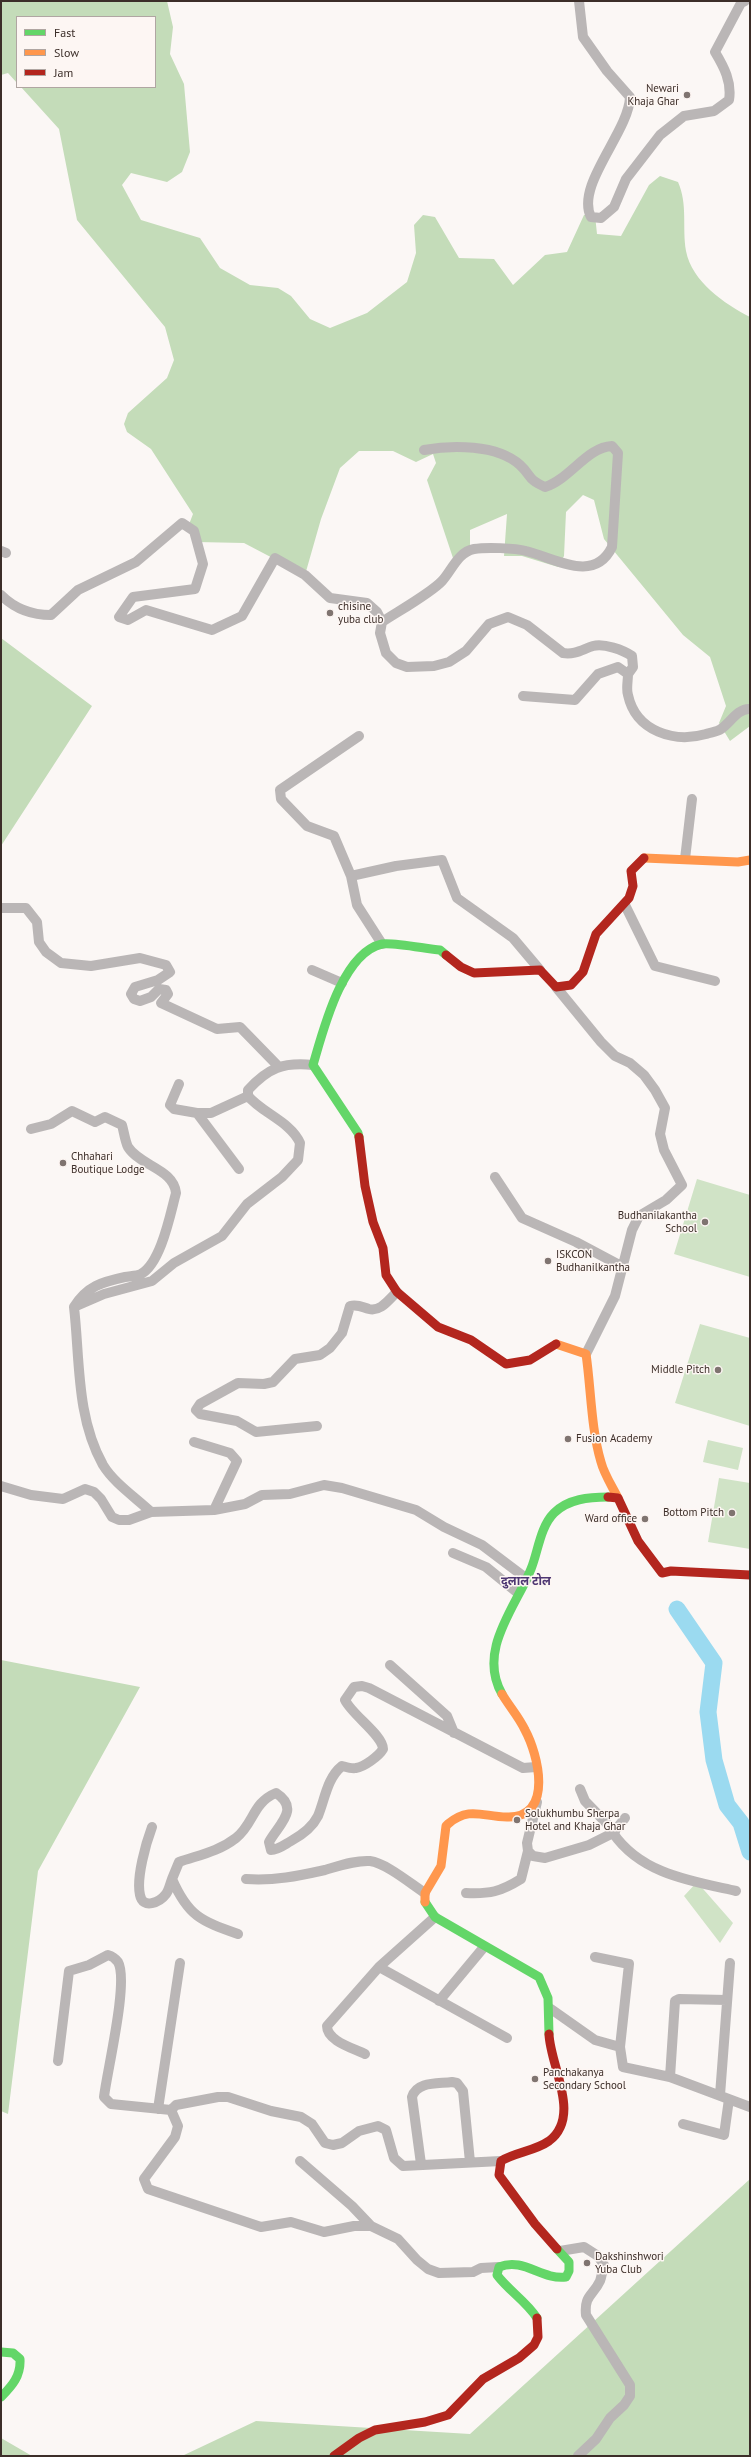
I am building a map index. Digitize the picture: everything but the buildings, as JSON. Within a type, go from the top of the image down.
[{"type":"street","points":[[580,1],[583,37],[607,71],[624,88],[630,97],[630,105],[591,188],[587,209],[591,217],[601,218],[614,206],[626,179],[660,135],[684,116],[714,111],[729,100],[730,93],[726,70],[715,52],[740,3],[745,1]]},
{"type":"street","points":[[382,622],[442,582],[457,560],[473,549],[525,551],[554,562],[590,567],[602,562],[612,547],[618,453],[612,446],[604,447],[591,454],[558,483],[545,487],[531,480],[520,464],[494,451],[449,446],[424,450]]},
{"type":"street","points":[[1,595],[8,602],[32,615],[51,615],[78,590],[136,562],[182,523],[194,531],[203,564],[195,589],[133,597],[119,617],[128,620],[146,610],[212,630],[242,616],[275,558],[305,576],[330,598],[367,603],[377,612],[382,622],[380,634],[386,653],[396,663],[407,667],[434,666],[449,662],[466,651],[489,624],[508,617],[527,626],[564,653],[570,654],[595,646],[623,650],[632,656],[633,667],[628,674],[627,695],[634,712],[646,724],[664,736],[692,738],[720,730],[743,710],[750,709]]},
{"type":"street","points":[[523,696],[576,700],[598,674],[618,667],[628,674]]},
{"type":"street","points":[[359,736],[280,790],[281,799],[307,826],[334,836],[351,876],[357,905],[382,944]]},
{"type":"street","points":[[685,859],[692,799]]},
{"type":"street","points":[[556,987],[569,987],[577,982],[596,933],[624,904],[632,891],[630,872],[635,864],[644,858],[738,862],[750,860]]},
{"type":"street","points":[[351,876],[396,866],[442,860],[457,898],[513,938],[615,1056],[630,1063],[644,1075],[665,1108],[660,1134],[664,1150],[682,1185],[666,1200],[639,1216],[632,1230],[616,1296],[586,1354],[592,1393],[595,1438],[601,1463],[638,1541],[655,1566],[662,1573],[671,1571],[750,1575]]},
{"type":"street","points":[[624,904],[655,966],[715,981]]},
{"type":"street","points":[[1,908],[26,908],[37,922],[39,942],[46,952],[61,963],[91,966],[140,958],[166,965],[170,972],[158,980],[135,987],[131,994],[134,999],[140,1001],[151,997],[159,989],[166,990],[168,994],[161,1003],[217,1029],[240,1026],[278,1066]]},
{"type":"street","points":[[313,1065],[323,1029],[342,983],[358,957],[382,944],[440,950],[461,967],[474,973],[540,970]]},
{"type":"street","points":[[312,970],[342,983]]},
{"type":"street","points":[[248,1096],[248,1090],[257,1080],[278,1066],[298,1063],[313,1065],[358,1133],[365,1186],[373,1222],[382,1248],[386,1275],[397,1292],[438,1327],[471,1340],[506,1364],[530,1360],[555,1344],[586,1354]]},
{"type":"street","points":[[179,1084],[170,1105],[174,1109],[197,1113],[211,1113],[248,1096]]},
{"type":"street","points":[[74,1307],[104,1294],[152,1281],[174,1262],[222,1236],[247,1204],[282,1177],[298,1160],[301,1151],[297,1137],[248,1096]]},
{"type":"street","points":[[31,1129],[51,1124],[72,1112],[95,1122],[105,1117],[122,1125],[128,1147],[147,1164],[169,1177],[175,1185],[176,1193],[158,1255],[141,1274],[107,1281],[92,1288],[82,1294],[74,1307],[81,1396],[85,1416],[96,1447],[103,1465],[118,1482],[151,1512]]},
{"type":"street","points":[[197,1113],[239,1169]]},
{"type":"street","points":[[496,1177],[522,1218],[576,1242],[623,1268]]},
{"type":"street","points":[[317,1426],[256,1432],[237,1421],[200,1414],[196,1410],[200,1404],[238,1383],[264,1384],[273,1382],[295,1359],[320,1355],[330,1348],[342,1333],[350,1306],[356,1305],[370,1310],[379,1308],[397,1292]]},
{"type":"street","points":[[194,1442],[230,1453],[237,1461],[214,1510]]},
{"type":"street","points":[[1,1486],[31,1496],[63,1499],[84,1489],[94,1492],[101,1499],[112,1517],[119,1520],[129,1520],[151,1512],[214,1510],[245,1504],[262,1495],[290,1494],[324,1485],[342,1488],[416,1510],[444,1527],[482,1545],[527,1579]]},
{"type":"street","points":[[466,1892],[488,1894],[500,1890],[521,1879],[528,1851],[527,1843],[539,1796],[540,1786],[526,1730],[496,1681],[499,1638],[505,1617],[527,1579],[554,1512],[575,1499],[601,1496],[618,1498]]},
{"type":"street","points":[[453,1553],[486,1567],[518,1593]]},
{"type":"street","points":[[390,1665],[448,1716],[454,1733]]},
{"type":"street","points":[[152,1827],[140,1880],[140,1896],[143,1901],[149,1904],[158,1902],[166,1893],[179,1862],[210,1854],[237,1838],[258,1804],[266,1797],[276,1793],[283,1798],[287,1807],[287,1816],[269,1842],[271,1850],[280,1847],[310,1828],[317,1817],[328,1786],[338,1770],[342,1766],[355,1769],[362,1766],[380,1754],[383,1749],[379,1739],[349,1707],[346,1700],[354,1687],[362,1686],[368,1688],[523,1768],[536,1767]]},
{"type":"street","points":[[580,1789],[585,1801],[614,1833],[621,1845],[649,1865],[672,1876],[736,1891]]},
{"type":"street","points":[[58,2061],[69,1971],[89,1965],[108,1955],[113,1956],[120,1966],[120,2006],[104,2096],[111,2104],[171,2110],[176,2105],[228,2097],[271,2111],[301,2117],[312,2124],[325,2143],[333,2145],[342,2143],[360,2131],[378,2126],[386,2130],[394,2158],[404,2166],[501,2161],[510,2154],[549,2142],[556,2135],[562,2124],[563,2100],[550,2050],[551,2009],[547,1990],[539,1977],[484,1947],[435,1917],[425,1904],[425,1893],[441,1866],[446,1826],[454,1819],[469,1812],[513,1819],[530,1809],[539,1796]]},
{"type":"street","points":[[528,1851],[533,1856],[545,1858],[589,1845],[614,1833],[625,1818]]},
{"type":"street","points":[[246,1879],[267,1881],[285,1879],[350,1863],[370,1861],[381,1865],[425,1893]]},
{"type":"street","points":[[172,1879],[179,1894],[191,1913],[209,1923],[238,1934]]},
{"type":"street","points":[[365,2054],[332,2037],[327,2030],[327,2026],[378,1967],[435,1917]]},
{"type":"street","points":[[439,2000],[484,1947]]},
{"type":"street","points":[[595,1957],[629,1964],[620,2047],[623,2067],[670,2077],[750,2107]]},
{"type":"street","points":[[158,2109],[180,1963]]},
{"type":"street","points":[[683,2124],[724,2135],[727,2000],[730,1963]]},
{"type":"street","points":[[378,1967],[507,2038]]},
{"type":"street","points":[[670,2077],[675,2001],[679,1999],[727,2000]]},
{"type":"street","points":[[551,2009],[595,2040],[620,2047]]},
{"type":"street","points":[[421,2164],[412,2097],[414,2091],[423,2086],[452,2082],[457,2083],[463,2091],[470,2162]]},
{"type":"street","points":[[171,2110],[178,2126],[175,2138],[144,2179],[148,2189],[261,2227],[291,2222],[324,2232],[354,2226],[371,2226]]},
{"type":"street","points":[[300,2161],[352,2206],[371,2226],[398,2239],[417,2260],[428,2269],[450,2275],[499,2267],[506,2263],[514,2262],[528,2265],[561,2279],[566,2277],[569,2271],[569,2262],[535,2224],[507,2188],[499,2175],[501,2161]]},
{"type":"street","points":[[560,2251],[584,2247],[598,2256],[604,2265],[599,2281],[588,2297],[585,2305],[586,2315],[630,2385],[630,2396],[624,2405],[610,2418],[596,2439],[578,2456]]},
{"type":"street","points":[[334,2456],[365,2434],[376,2430],[441,2418],[453,2411],[465,2401],[481,2381],[490,2374],[515,2362],[533,2346],[539,2327],[535,2314],[503,2285],[497,2275],[499,2267]]},
{"type":"street","points":[[1,2352],[13,2353],[20,2359],[21,2369],[13,2385],[1,2397]]},
{"type":"green space","points":[[1,1],[167,1],[173,27],[170,54],[184,84],[190,152],[182,172],[167,182],[131,173],[122,185],[141,220],[200,238],[220,268],[250,285],[278,288],[291,296],[310,319],[330,328],[367,313],[407,282],[416,253],[414,225],[423,215],[435,217],[459,258],[494,259],[513,285],[545,255],[567,252],[584,215],[595,215],[597,234],[621,236],[649,185],[660,176],[678,182],[683,199],[685,242],[689,262],[695,273],[711,291],[730,306],[750,317],[750,726],[730,741],[719,723],[726,706],[710,657],[683,635],[604,539],[594,500],[583,495],[566,512],[564,556],[558,567],[522,556],[504,556],[507,514],[470,530],[470,553],[453,558],[427,480],[436,463],[433,454],[416,462],[393,451],[359,451],[340,468],[321,519],[305,575],[244,543],[197,542],[188,527],[193,514],[151,449],[127,432],[124,424],[128,413],[167,378],[174,360],[165,327],[77,220],[59,129],[22,88],[156,88],[156,16],[16,16],[16,82],[8,73],[1,75]]},
{"type":"green space","points":[[1,638],[92,706],[1,846]]},
{"type":"green space","points":[[697,1179],[750,1195],[750,1277],[674,1254]]},
{"type":"green space","name":"Middle Pitch","points":[[700,1324],[750,1338],[750,1426],[675,1403]]},
{"type":"green space","points":[[708,1440],[743,1448],[738,1470],[703,1462]]},
{"type":"green space","name":"Bottom Pitch","points":[[719,1478],[750,1483],[750,1549],[708,1542]]},
{"type":"green space","points":[[1,1660],[140,1687],[38,1871],[8,2114],[1,2111]]},
{"type":"green space","points":[[697,1882],[733,1923],[720,1943],[684,1896]]},
{"type":"green space","points":[[750,2179],[750,2456],[182,2456],[256,2421],[470,2434]]},
{"type":"green space","points":[[1,2438],[32,2456],[1,2456]]},
{"type":"waterway","points":[[677,1609],[714,1663],[708,1712],[714,1760],[727,1805],[741,1823],[750,1852]]},
{"type":"traffic: fast","points":[[359,1137],[358,1133],[313,1065],[322,1033],[336,995],[345,977],[356,962],[368,950],[382,944],[440,950],[446,955]]},
{"type":"traffic: fast","points":[[502,1694],[495,1678],[494,1661],[496,1645],[502,1629],[531,1569],[545,1525],[554,1513],[572,1502],[586,1498],[608,1497]]},
{"type":"traffic: fast","points":[[425,1902],[435,1917],[539,1977],[548,1998],[549,2034]]},
{"type":"traffic: fast","points":[[537,2318],[528,2306],[497,2275],[499,2267],[516,2265],[548,2275],[566,2277],[569,2271],[569,2262],[557,2249]]},
{"type":"traffic: fast","points":[[1,2352],[13,2353],[20,2359],[17,2376],[12,2385],[1,2397]]},
{"type":"traffic: slow","points":[[644,858],[738,862],[750,860]]},
{"type":"traffic: slow","points":[[556,1344],[586,1354],[595,1436],[604,1471],[618,1498]]},
{"type":"traffic: slow","points":[[425,1902],[425,1893],[441,1866],[446,1826],[448,1824],[463,1815],[478,1814],[509,1817],[523,1814],[532,1806],[537,1795],[539,1782],[538,1768],[530,1741],[520,1721],[502,1694]]},
{"type":"traffic: jam","points":[[446,955],[461,967],[474,973],[540,970],[556,987],[571,985],[583,972],[596,934],[629,898],[633,886],[631,871],[644,858]]},
{"type":"traffic: jam","points":[[359,1137],[365,1186],[373,1222],[383,1248],[386,1275],[397,1292],[438,1327],[471,1340],[506,1364],[530,1360],[556,1344]]},
{"type":"traffic: jam","points":[[608,1497],[618,1498],[638,1541],[662,1573],[671,1571],[750,1575]]},
{"type":"traffic: jam","points":[[549,2034],[564,2105],[563,2118],[559,2131],[544,2144],[501,2161],[499,2175],[535,2224],[557,2249]]},
{"type":"traffic: jam","points":[[334,2456],[359,2438],[375,2430],[425,2422],[448,2415],[483,2379],[519,2358],[534,2345],[538,2337],[537,2318]]},
{"type":"place","name":"Newari Khaja Ghar","points":[[687,95]]},
{"type":"place","name":"chisine yuba club","points":[[330,613]]},
{"type":"place","name":"Chhahari Boutique Lodge","points":[[63,1163]]},
{"type":"place","name":"Budhanilakantha School","points":[[705,1222]]},
{"type":"place","name":"ISKCON Budhanilkantha","points":[[548,1261]]},
{"type":"place","name":"Middle Pitch","points":[[718,1370]]},
{"type":"place","name":"Fusion Academy","points":[[568,1439]]},
{"type":"place","name":"Bottom Pitch","points":[[732,1513]]},
{"type":"place","name":"Ward office","points":[[645,1519]]},
{"type":"place","name":"Solukhumbu Sherpa Hotel and Khaja Ghar","points":[[517,1820]]},
{"type":"place","name":"Panchakanya Secondary School","points":[[535,2079]]},
{"type":"place","name":"Dakshinshwori Yuba Club","points":[[587,2263]]},
{"type":"district","name":"दुलाल टोल","points":[[526,1582]]}]
